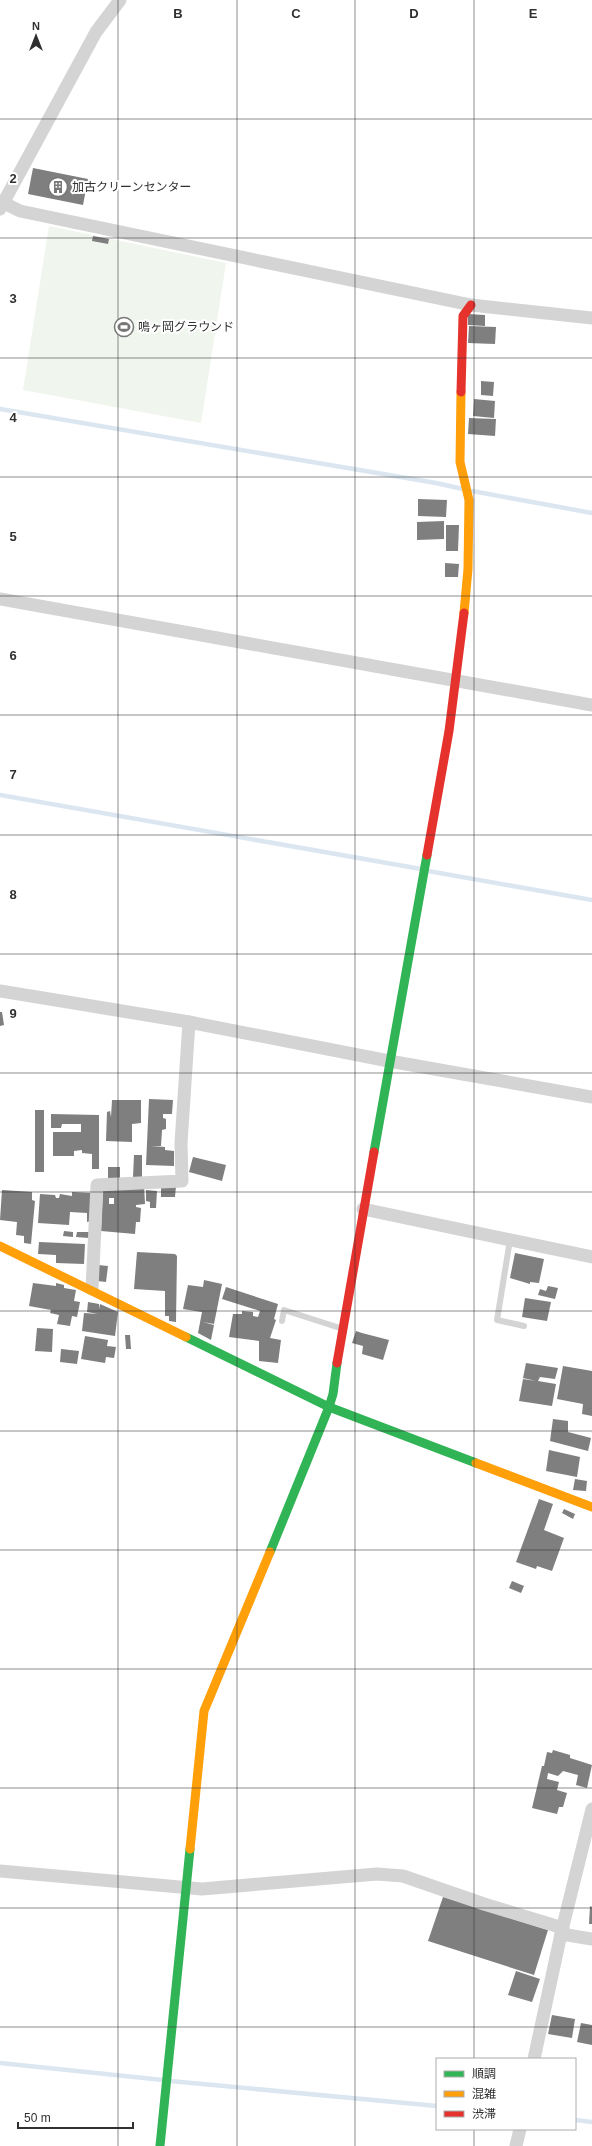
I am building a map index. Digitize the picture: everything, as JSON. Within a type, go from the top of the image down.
[{"type":"street","points":[[120,0],[96,32],[1,204],[20,211],[471,305],[592,318]]},
{"type":"street","points":[[160,2146],[204,1711],[224,1667],[333,1394],[342,1328],[456,682],[463,631],[468,554],[469,500],[460,462],[463,316],[471,305]]},
{"type":"street","points":[[0,600],[592,705]]},
{"type":"street","points":[[0,991],[189,1022],[389,1061],[592,1097]]},
{"type":"street","points":[[92,1290],[97,1185],[182,1181],[181,1143],[189,1022]]},
{"type":"street","points":[[363,1209],[592,1257]]},
{"type":"street","points":[[0,1246],[329,1407],[592,1507]]},
{"type":"street","points":[[534,2058],[562,1931],[592,1809]]},
{"type":"street","points":[[0,1871],[202,1890],[352,1875],[390,1874],[403,1876],[562,1931],[592,1938]]},
{"type":"street","points":[[516,2146],[520,2130]]},
{"type":"lane","points":[[510,1240],[497,1320],[524,1326]]},
{"type":"lane","points":[[282,1321],[284,1310],[342,1328]]},
{"type":"shaded area","name":"鳴ヶ岡グラウンド","points":[[49,226],[226,263],[201,423],[23,390]]},
{"type":"building","name":"加古クリーンセンター","points":[[33,168],[88,179],[83,205],[28,194]]},
{"type":"building","points":[[93,236],[109,239],[108,244],[92,241]]},
{"type":"building","points":[[468,314],[485,315],[485,326],[468,325]]},
{"type":"building","points":[[469,326],[496,327],[495,344],[468,343]]},
{"type":"building","points":[[481,381],[494,382],[493,396],[481,395]]},
{"type":"building","points":[[474,399],[495,401],[494,418],[473,416]]},
{"type":"building","points":[[469,418],[496,419],[495,436],[468,434]]},
{"type":"building","points":[[418,499],[447,500],[446,517],[418,516]]},
{"type":"building","points":[[444,521],[444,539],[417,540],[417,522]]},
{"type":"building","points":[[446,525],[459,525],[458,551],[446,551]]},
{"type":"building","points":[[445,563],[459,564],[458,577],[445,577]]},
{"type":"building","points":[[0,1012],[2,1012],[4,1025],[0,1026]]},
{"type":"building","points":[[149,1099],[173,1100],[172,1114],[163,1114],[163,1118],[166,1119],[166,1129],[162,1130],[161,1146],[151,1146],[165,1147],[165,1150],[174,1151],[174,1166],[146,1165]]},
{"type":"building","points":[[112,1100],[141,1100],[141,1123],[132,1124],[132,1142],[106,1141],[107,1112],[110,1111],[111,1117]]},
{"type":"building","points":[[35,1110],[44,1110],[44,1172],[35,1172]]},
{"type":"building","points":[[51,1114],[99,1115],[99,1169],[92,1169],[92,1154],[82,1153],[82,1150],[74,1151],[74,1156],[53,1156],[53,1132],[81,1132],[81,1124],[62,1124],[61,1128],[51,1128]]},
{"type":"building","points":[[134,1155],[142,1155],[142,1178],[133,1177]]},
{"type":"building","points":[[193,1157],[226,1165],[222,1181],[189,1172]]},
{"type":"building","points":[[108,1167],[120,1167],[120,1178],[108,1178]]},
{"type":"building","points":[[144,1184],[145,1204],[136,1205],[136,1207],[141,1208],[140,1222],[136,1222],[135,1234],[101,1231],[103,1187]],"holes":[[[109,1198],[114,1198],[114,1204],[109,1204]]]},
{"type":"building","points":[[161,1186],[176,1186],[175,1197],[161,1197]]},
{"type":"building","points":[[2,1190],[32,1192],[32,1200],[35,1201],[31,1244],[24,1243],[24,1236],[16,1235],[17,1222],[0,1220]]},
{"type":"building","points":[[146,1190],[157,1191],[156,1208],[150,1208],[150,1202],[146,1201]]},
{"type":"building","points":[[72,1192],[93,1193],[91,1221],[87,1222],[87,1213],[70,1212],[69,1225],[38,1223],[40,1194],[55,1195],[56,1198],[59,1198],[60,1194],[72,1196]]},
{"type":"building","points":[[64,1231],[73,1232],[73,1237],[63,1236]]},
{"type":"building","points":[[77,1232],[89,1232],[89,1238],[76,1237]]},
{"type":"building","points":[[39,1242],[85,1244],[84,1264],[56,1263],[56,1255],[38,1254]]},
{"type":"building","points":[[137,1252],[175,1254],[177,1256],[176,1322],[169,1321],[169,1316],[165,1316],[165,1291],[134,1289]]},
{"type":"building","points":[[515,1253],[544,1259],[539,1283],[530,1282],[530,1284],[510,1278]]},
{"type":"building","points":[[98,1265],[108,1266],[106,1282],[97,1281]]},
{"type":"building","points":[[204,1280],[222,1284],[214,1324],[203,1322],[214,1325],[211,1340],[198,1333],[202,1312],[183,1309],[188,1285],[203,1287]]},
{"type":"building","points":[[33,1283],[56,1286],[56,1283],[64,1285],[64,1288],[76,1290],[74,1301],[80,1302],[77,1317],[72,1316],[70,1326],[57,1324],[59,1315],[50,1313],[51,1310],[29,1306]]},
{"type":"building","points":[[548,1286],[558,1288],[555,1299],[538,1295],[540,1289],[546,1291]]},
{"type":"building","points":[[226,1287],[278,1304],[274,1319],[276,1320],[270,1338],[281,1340],[278,1363],[259,1361],[259,1341],[229,1337],[233,1314],[242,1314],[242,1311],[253,1312],[253,1316],[258,1317],[260,1311],[222,1299]]},
{"type":"building","points":[[525,1298],[551,1302],[547,1321],[522,1317]]},
{"type":"building","points":[[88,1302],[99,1304],[99,1309],[100,1304],[118,1312],[115,1336],[82,1331],[84,1313],[98,1314],[87,1312]]},
{"type":"building","points":[[37,1328],[53,1329],[52,1352],[35,1351]]},
{"type":"building","points":[[356,1331],[389,1340],[383,1360],[362,1354],[363,1346],[352,1343]]},
{"type":"building","points":[[125,1335],[130,1335],[131,1349],[126,1349]]},
{"type":"building","points":[[85,1336],[108,1340],[107,1346],[116,1347],[114,1358],[106,1357],[105,1363],[81,1359]]},
{"type":"building","points":[[61,1349],[79,1351],[77,1364],[60,1362]]},
{"type":"building","points":[[526,1363],[558,1368],[555,1379],[540,1377],[538,1381],[556,1384],[552,1406],[519,1401],[523,1379],[536,1381],[523,1378]]},
{"type":"building","points":[[563,1366],[592,1371],[592,1416],[582,1414],[583,1404],[557,1399]]},
{"type":"building","points":[[553,1419],[568,1421],[568,1432],[591,1438],[588,1451],[550,1441]]},
{"type":"building","points":[[549,1450],[580,1457],[577,1477],[546,1471]]},
{"type":"building","points":[[575,1479],[587,1481],[586,1491],[573,1490]]},
{"type":"building","points":[[539,1499],[553,1504],[544,1530],[564,1538],[552,1571],[537,1566],[536,1569],[516,1562]]},
{"type":"building","points":[[564,1509],[575,1514],[573,1519],[562,1513]]},
{"type":"building","points":[[512,1581],[524,1586],[521,1593],[509,1588]]},
{"type":"building","points":[[553,1750],[570,1755],[570,1758],[592,1765],[587,1788],[576,1785],[578,1775],[563,1771],[558,1776],[548,1773],[547,1779],[559,1782],[557,1790],[567,1793],[563,1807],[559,1807],[557,1814],[532,1808],[542,1766],[544,1766],[547,1752],[552,1753]]},
{"type":"building","points":[[443,1897],[548,1930],[534,1975],[428,1941]]},
{"type":"building","points":[[590,1906],[592,1907],[592,1924],[589,1924]]},
{"type":"building","points":[[516,1971],[540,1979],[532,2002],[508,1995]]},
{"type":"building","points":[[552,2015],[575,2019],[572,2038],[548,2034]]},
{"type":"building","points":[[581,2023],[592,2025],[592,2045],[577,2042]]},
{"type":"waterway","points":[[0,409],[436,483],[463,489]]},
{"type":"waterway","points":[[472,491],[592,513]]},
{"type":"waterway","points":[[0,795],[421,869]]},
{"type":"waterway","points":[[428,871],[592,900]]},
{"type":"waterway","points":[[0,2063],[163,2080]]},
{"type":"waterway","points":[[170,2081],[436,2106]]},
{"type":"waterway","points":[[576,2120],[592,2122]]},
{"type":"traffic: fast","points":[[374,1152],[427,855]]},
{"type":"traffic: fast","points":[[186,1337],[329,1407],[476,1463]]},
{"type":"traffic: fast","points":[[270,1552],[329,1407],[333,1394],[337,1363]]},
{"type":"traffic: fast","points":[[160,2146],[190,1849]]},
{"type":"traffic: slow","points":[[461,392],[460,462],[469,500],[468,569],[464,613]]},
{"type":"traffic: slow","points":[[0,1246],[186,1337]]},
{"type":"traffic: slow","points":[[476,1463],[592,1507]]},
{"type":"traffic: slow","points":[[190,1849],[204,1711],[270,1552]]},
{"type":"traffic: jam","points":[[461,392],[463,316],[471,305]]},
{"type":"traffic: jam","points":[[427,855],[449,731],[464,613]]},
{"type":"traffic: jam","points":[[337,1363],[374,1152]]},
{"type":"place","name":"加古クリーンセンター","points":[[58,187]]},
{"type":"place","name":"鳴ヶ岡グラウンド","points":[[124,327]]}]
